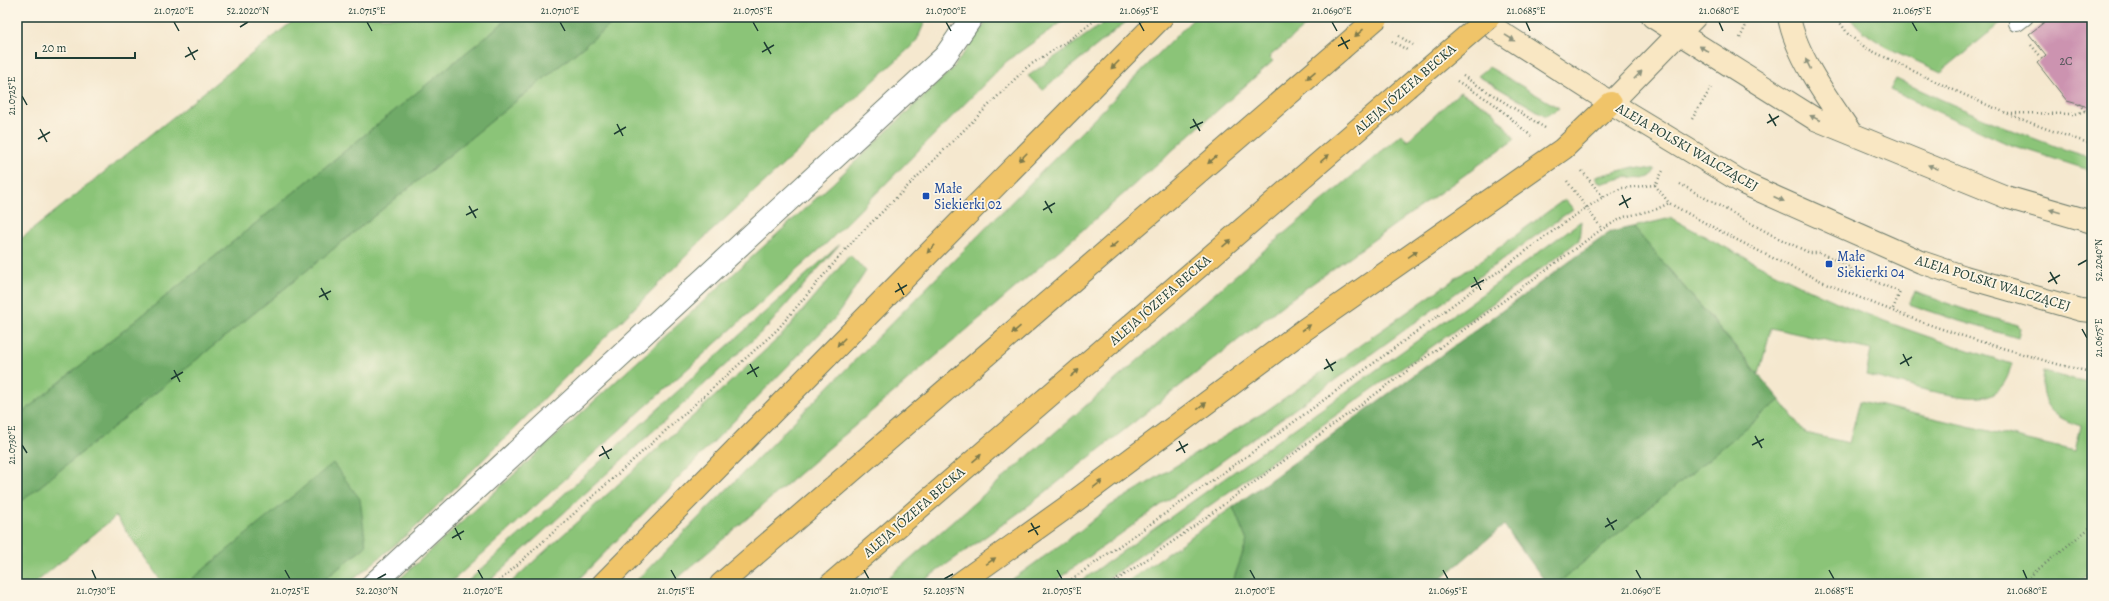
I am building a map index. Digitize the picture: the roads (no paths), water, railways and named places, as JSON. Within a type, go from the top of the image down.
[{"type":"main road","points":[[1138,41],[1156,17]]},
{"type":"main road","points":[[603,584],[1162,17]]},
{"type":"main road","points":[[721,584],[1378,17]]},
{"type":"main road","name":"ALEJA POLSKI WALCZĄCEJ","points":[[1477,17],[1611,103],[1745,184],[1921,262],[1965,277],[2081,310],[2092,311]]},
{"type":"main road","name":"ALEJA JÓZEFA BECKA","points":[[831,584],[1489,17]]},
{"type":"main road","points":[[1653,17],[1815,119],[2006,197],[2092,222]]},
{"type":"main road","points":[[959,584],[1067,507],[1304,330],[1548,158],[1563,149],[1696,17]]},
{"type":"main road","points":[[1789,17],[1798,44],[1820,88],[1850,133]]},
{"type":"street","points":[[373,584],[945,56],[972,17]]},
{"type":"place","name":"Małe Siekierki 02","points":[[926,196]]},
{"type":"place","name":"Małe Siekierki 04","points":[[1829,264]]}]
